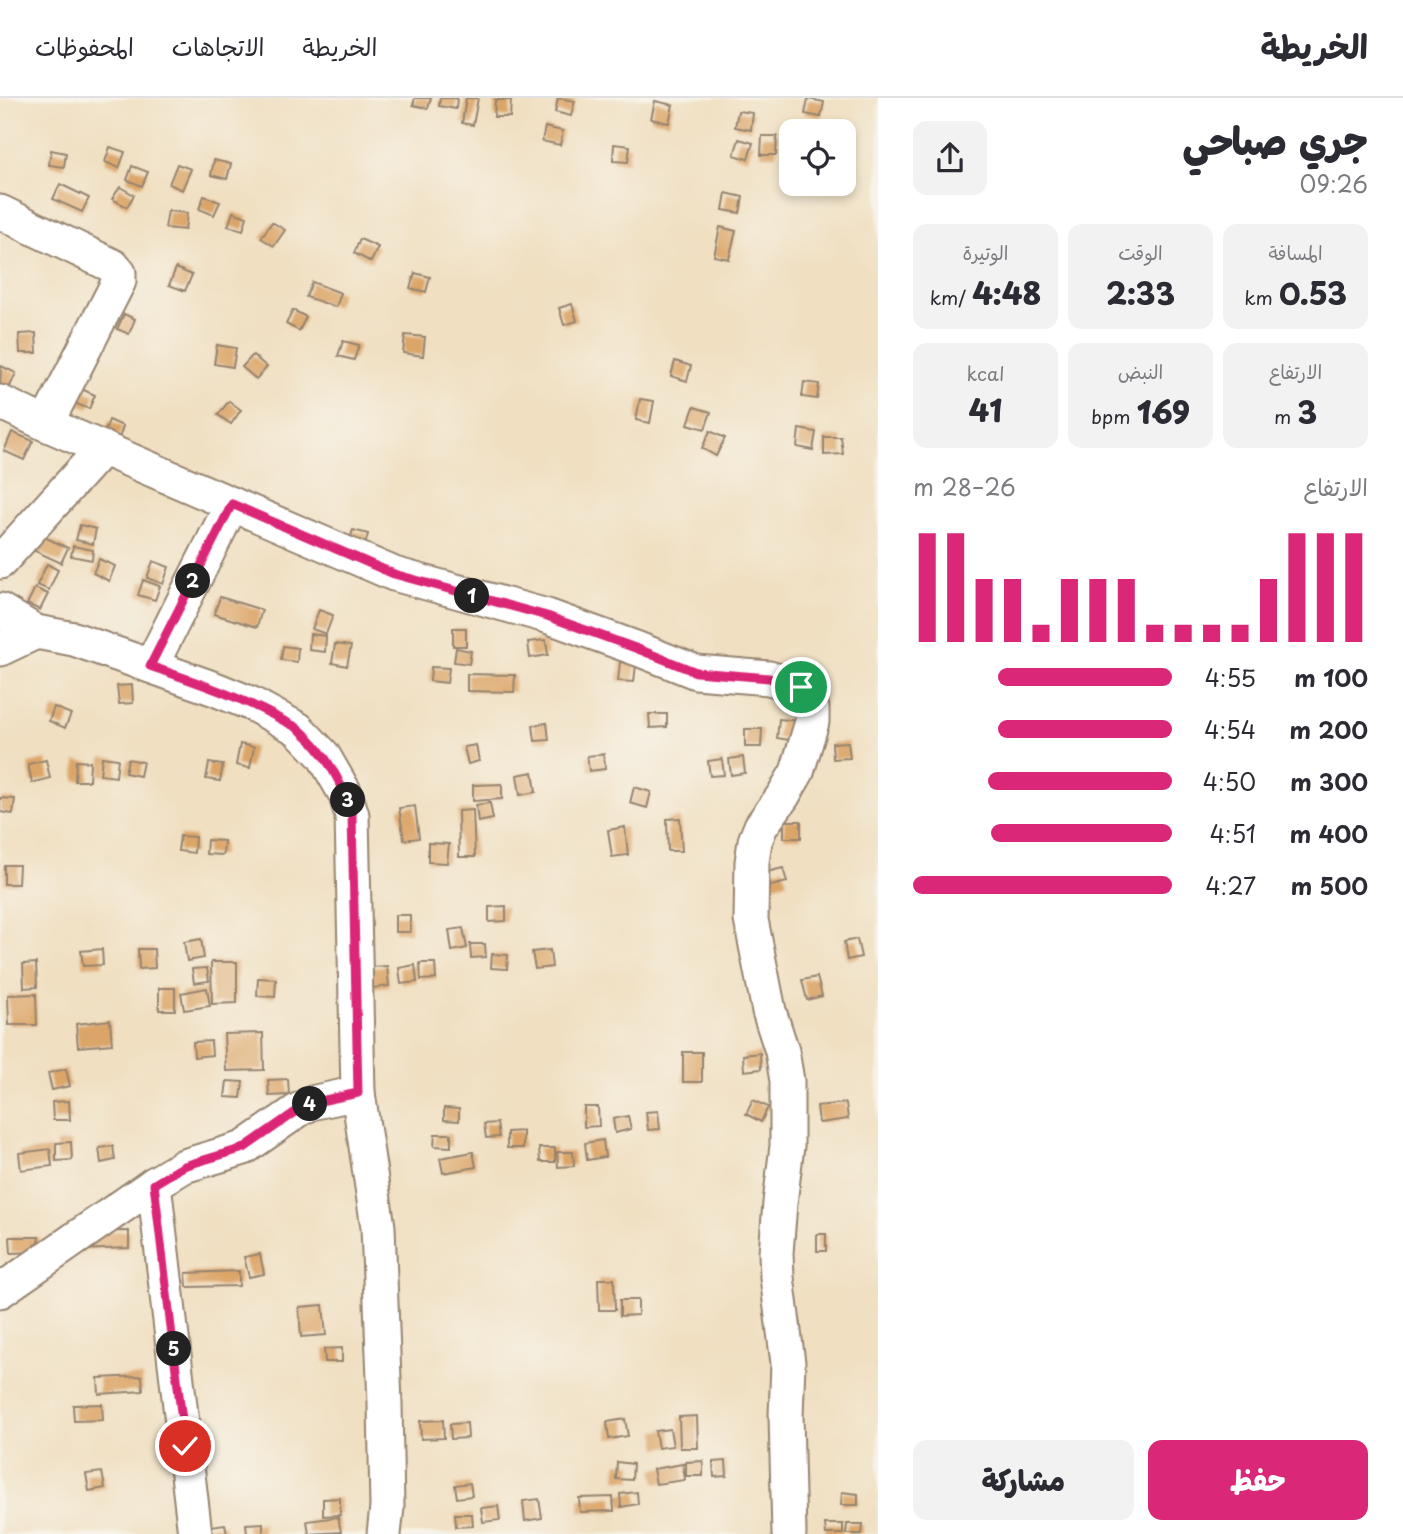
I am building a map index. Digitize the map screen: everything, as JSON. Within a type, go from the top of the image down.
[{"type":"street","points":[[0,212],[113,266],[119,273],[119,281],[46,424]]},
{"type":"street","points":[[0,402],[394,574],[547,616],[696,672],[769,678],[801,687],[806,691],[812,708],[812,722],[797,772],[761,826],[755,841],[751,908],[759,964],[769,1011],[782,1051],[786,1081],[787,1146],[776,1253],[788,1363],[786,1416],[789,1534]]},
{"type":"street","points":[[0,562],[103,449]]},
{"type":"street","points":[[150,666],[232,504]]},
{"type":"street","points":[[0,610],[36,632],[75,639],[252,704],[298,729],[323,755],[345,793],[352,815],[358,1093],[378,1227],[386,1430],[387,1507],[384,1534]]},
{"type":"street","points":[[0,649],[36,632]]},
{"type":"street","points":[[0,1291],[184,1166],[244,1148],[311,1103],[358,1093]]},
{"type":"street","points":[[154,1184],[195,1534]]},
{"type":"building","points":[[415,98],[431,98],[428,108],[413,105]]},
{"type":"building","points":[[440,98],[457,98],[456,109],[439,106]]},
{"type":"building","points":[[466,98],[478,98],[473,125],[462,123]]},
{"type":"building","points":[[558,98],[575,101],[571,116],[555,112]]},
{"type":"building","points":[[808,99],[824,102],[821,117],[805,114]]},
{"type":"building","points":[[495,100],[511,100],[510,117],[494,117]]},
{"type":"building","points":[[655,101],[673,105],[669,123],[651,119]]},
{"type":"building","points":[[738,111],[753,113],[751,130],[735,127]]},
{"type":"building","points":[[545,127],[563,131],[560,145],[542,141]]},
{"type":"building","points":[[762,136],[777,136],[776,155],[761,155]]},
{"type":"building","points":[[739,139],[753,143],[748,159],[734,155]]},
{"type":"building","points":[[614,144],[630,146],[628,162],[613,161]]},
{"type":"building","points":[[110,147],[125,152],[119,168],[105,162]]},
{"type":"building","points":[[51,150],[66,153],[64,167],[49,165]]},
{"type":"building","points":[[214,160],[231,164],[227,179],[211,175]]},
{"type":"building","points":[[177,164],[191,169],[182,190],[169,184]]},
{"type":"building","points":[[132,166],[148,172],[142,186],[127,180]]},
{"type":"building","points":[[60,184],[89,198],[82,212],[53,199]]},
{"type":"building","points":[[120,187],[134,195],[127,207],[112,199]]},
{"type":"building","points":[[726,193],[743,197],[740,213],[723,210]]},
{"type":"building","points":[[204,196],[220,202],[214,215],[199,209]]},
{"type":"building","points":[[168,211],[187,213],[185,230],[165,228]]},
{"type":"building","points":[[233,212],[247,217],[243,230],[228,226]]},
{"type":"building","points":[[272,222],[285,230],[274,246],[261,238]]},
{"type":"building","points":[[720,227],[736,231],[729,259],[714,256]]},
{"type":"building","points":[[360,239],[378,247],[371,262],[354,253]]},
{"type":"building","points":[[176,268],[192,275],[185,291],[169,285]]},
{"type":"building","points":[[415,273],[430,277],[426,292],[410,288]]},
{"type":"building","points":[[312,282],[341,293],[336,307],[306,297]]},
{"type":"building","points":[[572,304],[577,321],[564,325],[559,308]]},
{"type":"building","points":[[293,310],[306,317],[299,331],[286,324]]},
{"type":"building","points":[[124,314],[135,319],[129,334],[117,329]]},
{"type":"building","points":[[36,333],[37,353],[20,353],[19,334]]},
{"type":"building","points":[[405,335],[425,337],[423,356],[403,353]]},
{"type":"building","points":[[343,341],[359,345],[354,360],[338,356]]},
{"type":"building","points":[[217,345],[236,348],[233,367],[214,364]]},
{"type":"building","points":[[253,355],[267,367],[256,379],[242,367]]},
{"type":"building","points":[[675,361],[691,366],[687,381],[671,376]]},
{"type":"building","points":[[1,366],[16,373],[7,393],[0,389]]},
{"type":"building","points":[[804,382],[819,384],[817,399],[802,397]]},
{"type":"building","points":[[79,388],[95,395],[89,409],[72,402]]},
{"type":"building","points":[[640,399],[654,401],[650,423],[636,420]]},
{"type":"building","points":[[229,401],[241,410],[231,424],[218,415]]},
{"type":"building","points":[[694,407],[711,412],[705,429],[688,424]]},
{"type":"building","points":[[109,420],[123,426],[114,454],[99,449]]},
{"type":"building","points":[[799,429],[816,432],[813,450],[797,447]]},
{"type":"building","points":[[710,431],[725,438],[716,456],[702,448]]},
{"type":"building","points":[[12,432],[33,441],[24,460],[4,451]]},
{"type":"building","points":[[824,437],[841,437],[843,454],[824,455]]},
{"type":"building","points":[[80,525],[96,529],[93,544],[76,540]]},
{"type":"building","points":[[353,530],[368,534],[364,549],[348,545]]},
{"type":"building","points":[[40,535],[68,548],[61,563],[33,550]]},
{"type":"building","points":[[73,546],[93,550],[92,560],[71,556]]},
{"type":"building","points":[[99,559],[115,566],[109,581],[93,573]]},
{"type":"building","points":[[153,561],[169,567],[163,584],[147,578]]},
{"type":"building","points":[[47,564],[58,570],[49,590],[37,585]]},
{"type":"building","points":[[143,580],[160,586],[155,600],[138,595]]},
{"type":"building","points":[[35,588],[48,594],[40,610],[27,604]]},
{"type":"building","points":[[220,597],[262,610],[257,627],[214,614]]},
{"type":"building","points":[[319,610],[333,615],[326,634],[312,629]]},
{"type":"building","points":[[453,628],[466,628],[466,646],[453,646]]},
{"type":"building","points":[[310,634],[326,636],[325,652],[309,650]]},
{"type":"building","points":[[546,640],[548,655],[530,658],[528,642]]},
{"type":"building","points":[[335,644],[351,646],[347,666],[332,663]]},
{"type":"building","points":[[283,646],[298,648],[297,662],[281,660]]},
{"type":"building","points":[[456,648],[471,651],[469,664],[454,662]]},
{"type":"building","points":[[620,662],[636,664],[634,682],[618,681]]},
{"type":"building","points":[[431,667],[449,668],[447,683],[430,681]]},
{"type":"building","points":[[467,674],[515,675],[514,692],[467,691]]},
{"type":"building","points":[[132,685],[133,703],[119,704],[117,686]]},
{"type":"building","points":[[54,707],[71,714],[65,728],[49,721]]},
{"type":"building","points":[[649,714],[667,714],[667,727],[650,728]]},
{"type":"building","points":[[779,719],[798,721],[795,741],[777,738]]},
{"type":"building","points":[[547,723],[549,740],[535,741],[533,725]]},
{"type":"building","points":[[745,729],[762,729],[761,747],[745,747]]},
{"type":"building","points":[[848,742],[850,758],[833,759],[832,743]]},
{"type":"building","points":[[240,744],[254,747],[250,768],[236,765]]},
{"type":"building","points":[[476,745],[479,761],[468,764],[464,747]]},
{"type":"building","points":[[604,754],[605,769],[589,771],[587,756]]},
{"type":"building","points":[[102,757],[118,759],[116,777],[100,775]]},
{"type":"building","points":[[743,757],[745,773],[731,775],[729,759]]},
{"type":"building","points":[[128,759],[143,762],[140,776],[125,773]]},
{"type":"building","points":[[722,759],[724,775],[710,776],[708,761]]},
{"type":"building","points":[[46,760],[50,778],[32,783],[28,764]]},
{"type":"building","points":[[76,761],[90,762],[89,781],[75,781]]},
{"type":"building","points":[[209,763],[223,765],[220,781],[206,779]]},
{"type":"building","points":[[533,772],[536,792],[520,795],[517,775]]},
{"type":"building","points":[[502,784],[502,799],[473,801],[473,785]]},
{"type":"building","points":[[634,787],[651,792],[647,808],[630,803]]},
{"type":"building","points":[[0,798],[15,799],[13,814],[0,812]]},
{"type":"building","points":[[490,803],[493,819],[478,822],[476,805]]},
{"type":"building","points":[[415,806],[419,838],[404,840],[399,808]]},
{"type":"building","points":[[473,810],[475,857],[459,857],[458,811]]},
{"type":"building","points":[[680,818],[682,851],[668,851],[667,819]]},
{"type":"building","points":[[784,821],[801,821],[801,838],[784,838]]},
{"type":"building","points":[[625,827],[628,855],[612,857],[608,830]]},
{"type":"building","points":[[180,836],[195,837],[194,853],[178,851]]},
{"type":"building","points":[[207,840],[224,841],[223,855],[206,854]]},
{"type":"building","points":[[428,843],[449,844],[447,863],[428,862]]},
{"type":"building","points":[[4,865],[19,865],[18,884],[4,884]]},
{"type":"building","points":[[783,868],[787,882],[771,886],[767,872]]},
{"type":"building","points":[[506,906],[506,921],[489,922],[489,907]]},
{"type":"building","points":[[395,915],[410,915],[410,932],[395,932]]},
{"type":"building","points":[[463,928],[467,948],[452,951],[449,930]]},
{"type":"building","points":[[201,939],[204,958],[187,961],[184,942]]},
{"type":"building","points":[[857,939],[861,957],[847,960],[844,942]]},
{"type":"building","points":[[470,944],[485,944],[486,957],[471,958]]},
{"type":"building","points":[[102,949],[103,965],[83,966],[81,951]]},
{"type":"building","points":[[138,949],[154,949],[155,968],[139,969]]},
{"type":"building","points":[[550,950],[552,967],[535,969],[532,952]]},
{"type":"building","points":[[492,954],[508,955],[507,969],[491,968]]},
{"type":"building","points":[[211,962],[237,962],[237,1003],[212,1004]]},
{"type":"building","points":[[36,963],[37,987],[24,988],[23,964]]},
{"type":"building","points":[[420,963],[435,963],[436,979],[421,980]]},
{"type":"building","points":[[415,965],[417,982],[401,984],[399,968]]},
{"type":"building","points":[[387,966],[389,986],[373,988],[371,967]]},
{"type":"building","points":[[207,968],[209,981],[194,983],[192,969]]},
{"type":"building","points":[[817,977],[822,996],[807,1000],[802,980]]},
{"type":"building","points":[[258,978],[276,979],[275,997],[257,996]]},
{"type":"building","points":[[159,988],[175,988],[175,1010],[159,1010]]},
{"type":"building","points":[[207,988],[210,1006],[184,1010],[181,993]]},
{"type":"building","points":[[36,994],[37,1025],[9,1025],[8,995]]},
{"type":"building","points":[[110,1020],[112,1044],[78,1047],[76,1024]]},
{"type":"building","points":[[263,1033],[264,1070],[226,1071],[224,1034]]},
{"type":"building","points":[[211,1041],[212,1055],[194,1057],[193,1042]]},
{"type":"building","points":[[683,1052],[702,1052],[702,1082],[683,1082]]},
{"type":"building","points":[[760,1053],[761,1069],[744,1071],[743,1055]]},
{"type":"building","points":[[66,1069],[70,1086],[52,1090],[48,1073]]},
{"type":"building","points":[[288,1079],[289,1095],[269,1096],[268,1080]]},
{"type":"building","points":[[227,1081],[243,1082],[241,1098],[225,1097]]},
{"type":"building","points":[[753,1100],[768,1107],[761,1122],[746,1114]]},
{"type":"building","points":[[69,1101],[70,1120],[53,1120],[52,1102]]},
{"type":"building","points":[[846,1103],[848,1119],[819,1123],[817,1106]]},
{"type":"building","points":[[584,1107],[598,1107],[599,1126],[584,1127]]},
{"type":"building","points":[[444,1108],[459,1109],[459,1121],[444,1120]]},
{"type":"building","points":[[658,1111],[660,1129],[648,1130],[646,1112]]},
{"type":"building","points":[[628,1116],[631,1129],[615,1133],[613,1119]]},
{"type":"building","points":[[497,1123],[499,1137],[486,1138],[484,1124]]},
{"type":"building","points":[[523,1131],[523,1148],[507,1148],[507,1132]]},
{"type":"building","points":[[435,1134],[451,1134],[451,1147],[434,1146]]},
{"type":"building","points":[[603,1140],[605,1157],[587,1160],[585,1143]]},
{"type":"building","points":[[71,1142],[72,1160],[56,1161],[56,1143]]},
{"type":"building","points":[[113,1146],[115,1160],[101,1163],[99,1148]]},
{"type":"building","points":[[539,1148],[555,1148],[555,1162],[540,1162]]},
{"type":"building","points":[[50,1149],[52,1166],[21,1170],[19,1153]]},
{"type":"building","points":[[473,1152],[476,1167],[443,1173],[440,1158]]},
{"type":"building","points":[[557,1152],[573,1152],[574,1166],[558,1167]]},
{"type":"building","points":[[129,1231],[129,1248],[80,1250],[80,1232]]},
{"type":"building","points":[[817,1234],[826,1234],[826,1251],[817,1251]]},
{"type":"building","points":[[10,1237],[39,1237],[40,1252],[11,1253]]},
{"type":"building","points":[[260,1254],[264,1274],[249,1277],[244,1257]]},
{"type":"building","points":[[239,1271],[239,1286],[187,1287],[186,1273]]},
{"type":"building","points":[[598,1279],[614,1279],[615,1310],[599,1310]]},
{"type":"building","points":[[620,1300],[638,1300],[638,1315],[620,1316]]},
{"type":"building","points":[[323,1305],[326,1335],[301,1337],[299,1307]]},
{"type":"building","points":[[342,1348],[342,1362],[325,1362],[324,1349]]},
{"type":"building","points":[[142,1376],[143,1391],[99,1394],[98,1378]]},
{"type":"building","points":[[102,1404],[103,1420],[74,1421],[73,1405]]},
{"type":"building","points":[[697,1416],[698,1448],[680,1448],[679,1417]]},
{"type":"building","points":[[625,1419],[628,1436],[609,1439],[607,1422]]},
{"type":"building","points":[[443,1420],[444,1438],[421,1439],[420,1421]]},
{"type":"building","points":[[467,1423],[468,1438],[451,1439],[450,1424]]},
{"type":"building","points":[[670,1429],[673,1446],[658,1448],[655,1431]]},
{"type":"building","points":[[703,1461],[703,1476],[686,1476],[686,1462]]},
{"type":"building","points":[[726,1461],[727,1476],[714,1477],[713,1462]]},
{"type":"building","points":[[617,1462],[633,1464],[632,1480],[616,1479]]},
{"type":"building","points":[[683,1464],[685,1480],[656,1484],[653,1469]]},
{"type":"building","points":[[102,1472],[105,1488],[89,1491],[86,1474]]},
{"type":"building","points":[[470,1483],[472,1496],[457,1498],[455,1485]]},
{"type":"building","points":[[637,1492],[638,1504],[621,1507],[620,1494]]},
{"type":"building","points":[[842,1492],[858,1494],[858,1505],[841,1505]]},
{"type":"building","points":[[613,1497],[614,1511],[580,1512],[579,1498]]},
{"type":"building","points":[[340,1498],[340,1515],[323,1516],[323,1499]]},
{"type":"building","points":[[539,1499],[542,1518],[525,1521],[523,1501]]},
{"type":"building","points":[[498,1506],[500,1520],[483,1522],[481,1508]]},
{"type":"building","points":[[455,1514],[472,1514],[473,1526],[456,1527]]},
{"type":"building","points":[[338,1517],[341,1532],[309,1534],[307,1521]]},
{"type":"building","points":[[263,1523],[263,1534],[247,1534],[246,1524]]},
{"type":"building","points":[[225,1524],[227,1534],[204,1534],[203,1527]]},
{"type":"building","points":[[825,1524],[843,1524],[843,1534],[826,1534]]},
{"type":"building","points":[[847,1524],[863,1524],[862,1534],[846,1534]]},
{"type":"route","points":[[185,1446],[154,1184],[184,1166],[244,1148],[311,1103],[358,1093],[352,815],[345,793],[323,755],[298,729],[252,704],[150,666],[232,504],[394,574],[547,616],[696,672],[769,678],[801,687]]}]
